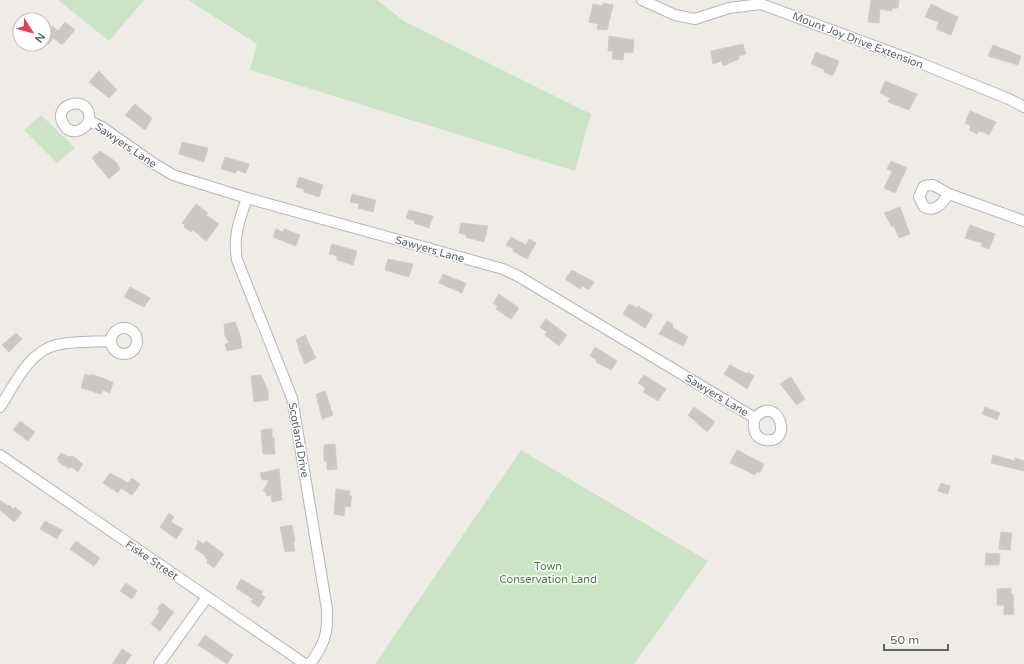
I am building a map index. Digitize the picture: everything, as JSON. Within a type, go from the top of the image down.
[{"type":"street","name":"Mount Joy Drive Extension","points":[[642,0],[658,9],[675,15],[695,19],[729,8],[761,4],[920,63],[1009,99],[1024,108]]},
{"type":"street","name":"Sawyers Lane","points":[[89,121],[102,127],[173,176],[502,269],[525,280],[755,418]]},
{"type":"street","points":[[949,194],[1024,221]]},
{"type":"street","name":"Scotland Drive","points":[[247,198],[237,227],[234,244],[237,260],[292,398],[327,609],[328,628],[325,640],[310,664]]},
{"type":"street","points":[[0,408],[28,363],[45,350],[64,343],[111,342]]},
{"type":"street","name":"Fiske Street","points":[[0,455],[305,664]]},
{"type":"street","points":[[158,664],[207,597]]},
{"type":"green space","points":[[58,0],[144,0],[109,41]]},
{"type":"green space","points":[[188,0],[377,0],[404,21],[591,114],[575,171],[250,70],[257,44]]},
{"type":"green space","points":[[41,115],[75,148],[57,163],[24,130]]},
{"type":"green space","name":"Town Conservation Land","points":[[521,450],[708,561],[634,664],[375,664]]},
{"type":"building","points":[[871,0],[899,0],[898,8],[892,8],[892,11],[880,9],[879,23],[868,22]]},
{"type":"building","points":[[603,3],[613,5],[607,30],[597,29],[598,24],[589,22],[593,4],[603,6]]},
{"type":"building","points":[[931,4],[958,17],[951,35],[936,29],[939,22],[925,17]]},
{"type":"building","points":[[65,22],[75,30],[62,45],[53,38],[52,40],[52,26],[58,31]]},
{"type":"building","points":[[609,36],[634,40],[633,53],[624,52],[623,60],[612,59],[613,51],[608,51]]},
{"type":"building","points":[[743,44],[746,54],[739,56],[739,59],[723,66],[721,61],[713,64],[711,51]]},
{"type":"building","points":[[993,45],[1021,56],[1018,65],[988,56]]},
{"type":"building","points":[[816,52],[839,61],[833,76],[824,72],[825,70],[811,64]]},
{"type":"building","points":[[99,71],[117,90],[109,98],[89,82]]},
{"type":"building","points":[[885,81],[917,94],[909,110],[888,102],[890,98],[880,93]]},
{"type":"building","points":[[135,104],[152,118],[145,130],[125,115]]},
{"type":"building","points":[[970,111],[996,122],[989,135],[978,131],[977,134],[969,130],[971,126],[965,123]]},
{"type":"building","points":[[182,142],[208,148],[204,162],[179,154]]},
{"type":"building","points":[[100,151],[116,162],[120,169],[109,179],[92,158]]},
{"type":"building","points":[[225,157],[249,164],[246,173],[237,170],[236,173],[221,169]]},
{"type":"building","points":[[891,161],[907,168],[895,193],[884,188],[892,171],[887,169]]},
{"type":"building","points":[[299,177],[323,185],[319,197],[304,192],[304,189],[296,187]]},
{"type":"building","points":[[352,194],[376,200],[373,212],[358,208],[359,204],[350,202]]},
{"type":"building","points":[[196,204],[208,213],[206,215],[219,224],[206,241],[193,230],[191,232],[184,227],[185,225],[182,223]]},
{"type":"building","points":[[900,207],[910,234],[899,238],[894,226],[892,227],[884,213]]},
{"type":"building","points":[[409,210],[433,216],[429,228],[414,223],[415,221],[406,218]]},
{"type":"building","points":[[461,223],[488,226],[484,242],[466,237],[467,235],[459,233]]},
{"type":"building","points":[[970,225],[995,234],[989,249],[981,246],[982,243],[965,238]]},
{"type":"building","points":[[276,229],[283,232],[284,229],[300,235],[296,246],[273,237]]},
{"type":"building","points":[[511,237],[526,245],[529,239],[536,243],[527,259],[506,245]]},
{"type":"building","points":[[332,244],[357,251],[353,265],[337,260],[337,256],[329,254]]},
{"type":"building","points":[[388,259],[413,264],[409,277],[385,270]]},
{"type":"building","points":[[572,270],[594,282],[589,290],[582,286],[580,289],[565,279]]},
{"type":"building","points":[[443,274],[466,283],[462,293],[439,283]]},
{"type":"building","points":[[130,287],[150,298],[144,307],[124,297]]},
{"type":"building","points":[[499,294],[519,308],[511,319],[496,309],[498,306],[493,303]]},
{"type":"building","points":[[629,304],[637,308],[638,306],[653,315],[645,328],[623,314]]},
{"type":"building","points":[[546,319],[567,335],[559,346],[545,335],[547,332],[540,327]]},
{"type":"building","points":[[667,321],[673,324],[672,327],[688,337],[683,346],[659,334]]},
{"type":"building","points":[[235,322],[241,338],[242,348],[227,351],[225,344],[229,343],[225,336],[224,324]]},
{"type":"building","points":[[16,333],[22,339],[9,352],[2,345]]},
{"type":"building","points":[[305,335],[316,358],[305,364],[296,340]]},
{"type":"building","points":[[595,347],[617,361],[611,370],[596,362],[597,360],[590,356]]},
{"type":"building","points":[[730,365],[754,376],[747,389],[724,374]]},
{"type":"building","points":[[85,374],[91,376],[91,374],[113,382],[110,393],[103,390],[101,394],[81,388]]},
{"type":"building","points":[[261,375],[268,391],[268,400],[254,402],[251,376]]},
{"type":"building","points":[[644,375],[666,389],[658,401],[643,392],[646,388],[638,383]]},
{"type":"building","points":[[791,377],[805,399],[797,405],[780,384]]},
{"type":"building","points":[[325,391],[333,415],[322,419],[316,394]]},
{"type":"building","points":[[694,407],[715,422],[707,432],[688,415]]},
{"type":"building","points":[[985,407],[1000,413],[997,420],[982,414]]},
{"type":"building","points":[[20,421],[35,432],[28,441],[13,430]]},
{"type":"building","points":[[272,429],[275,454],[263,454],[261,430]]},
{"type":"building","points":[[335,444],[337,469],[327,470],[327,461],[324,461],[324,445]]},
{"type":"building","points":[[737,450],[764,464],[760,473],[757,471],[755,475],[730,463]]},
{"type":"building","points":[[61,453],[69,457],[73,456],[83,464],[78,472],[71,467],[70,469],[58,462],[59,460],[57,459]]},
{"type":"building","points":[[993,455],[1015,461],[1015,458],[1024,461],[1024,471],[991,463]]},
{"type":"building","points":[[279,469],[282,500],[272,502],[271,495],[267,496],[266,492],[263,491],[269,480],[262,480],[260,473]]},
{"type":"building","points":[[110,473],[128,483],[132,478],[140,484],[132,495],[121,488],[118,493],[103,483]]},
{"type":"building","points":[[941,483],[950,486],[948,494],[938,491]]},
{"type":"building","points":[[336,489],[350,491],[349,496],[352,496],[350,507],[345,506],[344,516],[334,514]]},
{"type":"building","points":[[0,500],[13,509],[15,507],[22,513],[14,522],[0,510]]},
{"type":"building","points":[[169,513],[174,517],[171,522],[183,529],[176,539],[160,527]]},
{"type":"building","points":[[45,521],[62,530],[57,539],[40,529]]},
{"type":"building","points":[[292,525],[295,551],[285,552],[280,527]]},
{"type":"building","points":[[1001,532],[1012,533],[1010,550],[999,549]]},
{"type":"building","points":[[197,540],[204,544],[206,541],[224,554],[214,568],[207,563],[208,560],[205,558],[206,556],[195,549],[198,543]]},
{"type":"building","points":[[76,541],[100,558],[94,566],[70,549]]},
{"type":"building","points":[[986,553],[1000,554],[999,565],[985,565]]},
{"type":"building","points":[[241,579],[263,592],[261,594],[265,597],[259,607],[251,602],[253,599],[236,588]]},
{"type":"building","points":[[126,583],[137,591],[132,599],[120,591]]},
{"type":"building","points":[[1011,588],[1011,594],[1013,594],[1014,614],[1004,615],[1004,605],[997,605],[997,589]]},
{"type":"building","points":[[162,603],[174,612],[160,631],[151,624],[160,611],[157,609]]},
{"type":"building","points":[[205,635],[233,655],[227,664],[198,645]]},
{"type":"building","points":[[122,649],[132,655],[125,664],[112,664]]}]
